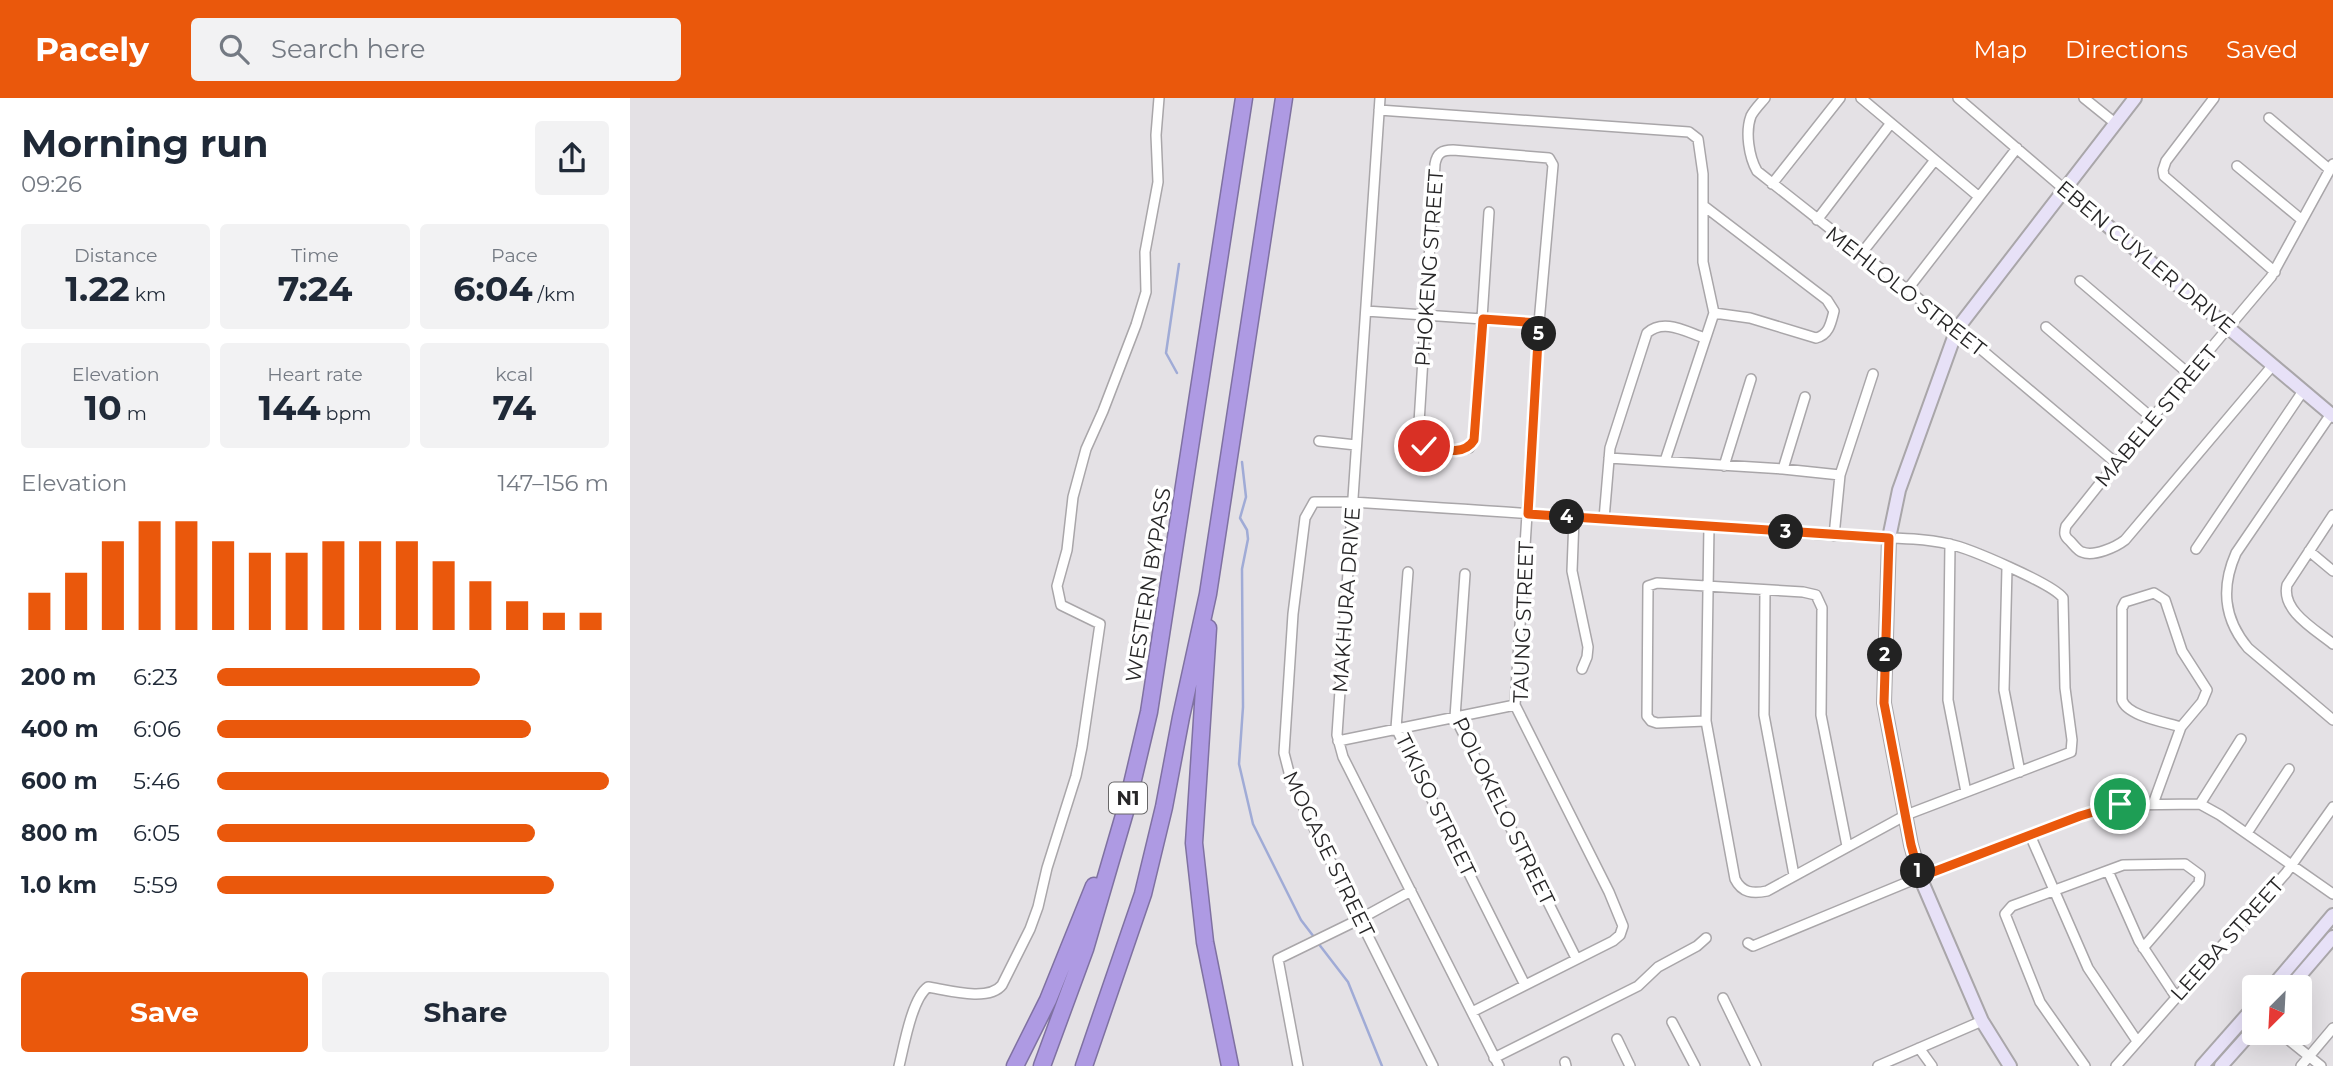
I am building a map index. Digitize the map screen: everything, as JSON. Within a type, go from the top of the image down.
[{"type":"highway","name":"WESTERN BYPASS","points":[[1042,1066],[1085,949],[1127,805],[1149,712],[1244,98]]},
{"type":"highway","name":"N1","points":[[1084,1066],[1143,894],[1164,807],[1208,594],[1284,98]]},
{"type":"highway","points":[[1208,594],[1208,636],[1194,843],[1205,942],[1230,1066]]},
{"type":"highway","points":[[1014,1066],[1048,1000],[1127,805]]},
{"type":"street","points":[[899,1066],[921,992],[928,987],[986,994],[998,991],[1002,985],[1038,907],[1047,868],[1076,776],[1100,624],[1061,606],[1057,586],[1067,550],[1073,497],[1086,449],[1136,325],[1146,292],[1145,251],[1158,182],[1156,135],[1159,98]]},
{"type":"street","name":"MAKHURA DRIVE","points":[[1380,98],[1337,722],[1338,741],[1343,757],[1497,1062]]},
{"type":"street","name":"MEHLOLO STREET","points":[[1765,98],[1750,119],[1751,159],[1757,172],[1957,329],[2116,463]]},
{"type":"street","points":[[1772,184],[1840,98]]},
{"type":"street","points":[[1861,98],[1978,196]]},
{"type":"street","name":"EBEN CUYLER DRIVE","points":[[1958,98],[2332,415]]},
{"type":"street","points":[[2084,98],[2115,123]]},
{"type":"street","points":[[2010,1066],[1982,1021],[1920,877],[1884,703],[1889,538],[1899,491],[1957,329],[2135,98]]},
{"type":"street","points":[[2214,98],[2166,161],[2164,176],[2275,272]]},
{"type":"street","points":[[1379,110],[1689,132],[1698,139],[1704,206],[1703,262],[1714,313],[1665,461]]},
{"type":"street","points":[[2269,118],[2331,166]]},
{"type":"street","points":[[1816,220],[1891,123]]},
{"type":"street","points":[[1907,290],[2017,148]]},
{"type":"street","name":"PHOKENG STREET","points":[[1483,319],[1474,440],[1469,448],[1457,450],[1426,447],[1418,439],[1436,164],[1439,153],[1453,150],[1538,156],[1551,159],[1553,165]]},
{"type":"street","points":[[1861,254],[1935,160]]},
{"type":"street","name":"TAUNG STREET","points":[[1553,165],[1539,323],[1515,705],[1622,919],[1622,929],[1614,941],[1576,958]]},
{"type":"street","points":[[2237,166],[2302,220]]},
{"type":"street","name":"MABELE STREET","points":[[2273,365],[2125,540],[2097,552],[2082,552],[2064,535],[2066,526],[2152,418],[2275,272],[2331,166]]},
{"type":"street","points":[[1704,206],[1827,300],[1834,311],[1828,330],[1816,338],[1750,318],[1714,313]]},
{"type":"street","points":[[1483,319],[1489,212]]},
{"type":"street","points":[[2080,281],[2189,374]]},
{"type":"street","points":[[1366,312],[1539,323]]},
{"type":"street","points":[[1604,519],[1612,440],[1647,333],[1656,327],[1667,326],[1705,338]]},
{"type":"street","points":[[2046,327],[2152,418]]},
{"type":"street","points":[[1834,536],[1840,475],[1873,374]]},
{"type":"street","points":[[1724,466],[1751,379]]},
{"type":"street","points":[[2196,549],[2303,391]]},
{"type":"street","points":[[1783,469],[1805,397]]},
{"type":"street","points":[[2332,415],[2236,553],[2226,589],[2231,619],[2240,638],[2333,720]]},
{"type":"street","points":[[1319,441],[1356,445]]},
{"type":"street","points":[[1609,458],[1840,475]]},
{"type":"street","name":"MOGASE STREET","points":[[1433,1066],[1292,784],[1284,753],[1293,614],[1307,512],[1311,505],[1318,501],[1950,544],[2056,590],[2064,603],[2065,688],[2072,749],[2069,754],[2020,772]]},
{"type":"street","points":[[2333,515],[2287,585],[2286,599],[2294,611],[2333,644]]},
{"type":"street","points":[[1574,517],[1572,571],[1588,647],[1582,669]]},
{"type":"street","points":[[1709,526],[1706,721],[1735,879],[1742,889],[1749,892],[1760,892],[1794,876],[1906,815],[2020,772],[2004,690],[2007,568]]},
{"type":"street","points":[[1950,544],[1948,700],[1966,793]]},
{"type":"street","points":[[2309,551],[2333,571]]},
{"type":"street","name":"TIKISO STREET","points":[[1408,572],[1396,728],[1525,985]]},
{"type":"street","name":"POLOKELO STREET","points":[[1465,574],[1455,717],[1576,958]]},
{"type":"street","points":[[1706,721],[1657,723],[1647,716],[1650,585],[1657,583],[1708,586],[1816,595],[1821,602],[1821,715],[1847,846]]},
{"type":"street","points":[[1765,590],[1764,715],[1794,876]]},
{"type":"street","points":[[2153,804],[2181,727],[2202,702],[2207,690],[2182,652],[2165,600],[2154,593],[2125,602],[2122,608],[2124,705],[2131,712],[2181,727]]},
{"type":"street","points":[[1338,741],[1515,705]]},
{"type":"street","points":[[2200,804],[2241,739]]},
{"type":"street","points":[[2246,833],[2289,769]]},
{"type":"street","points":[[1748,943],[1753,946],[1920,877],[2111,806],[2200,804],[2333,894]]},
{"type":"street","name":"LEEBA STREET","points":[[2116,1066],[2292,866],[2333,807]]},
{"type":"street","points":[[2030,835],[2088,968],[2137,1041]]},
{"type":"street","points":[[2085,1066],[2040,1002],[2005,918],[2012,906],[2129,864],[2185,864],[2200,875],[2199,883],[2143,947]]},
{"type":"street","points":[[2108,871],[2143,947],[2176,997]]},
{"type":"street","points":[[1298,1066],[1278,959],[1411,891]]},
{"type":"street","points":[[2282,975],[2333,915]]},
{"type":"street","points":[[2300,975],[2333,937]]},
{"type":"street","points":[[1497,1062],[1638,986],[1658,967],[1697,946],[1706,938]]},
{"type":"street","points":[[1472,1012],[1576,958]]},
{"type":"street","points":[[1723,998],[1756,1066]]},
{"type":"street","points":[[1878,1066],[1982,1021]]},
{"type":"street","points":[[1672,1022],[1695,1066]]},
{"type":"street","points":[[2202,1066],[2242,1022]]},
{"type":"street","points":[[2301,1066],[2333,1028]]},
{"type":"street","points":[[1617,1039],[1630,1066]]},
{"type":"street","points":[[2221,1066],[2242,1042]]},
{"type":"street","points":[[2294,1045],[2321,1066]]},
{"type":"street","points":[[1919,1048],[1932,1066]]},
{"type":"waterway","points":[[1177,373],[1166,353],[1179,264]]},
{"type":"waterway","points":[[1242,462],[1246,497],[1240,518],[1247,530],[1248,539],[1242,569],[1243,707],[1239,764],[1253,824],[1301,920],[1314,937]]},
{"type":"waterway","points":[[1318,943],[1348,982],[1382,1066]]},
{"type":"route","points":[[1424,446],[1463,450],[1469,448],[1474,440],[1483,319],[1539,323],[1528,514],[1889,538],[1884,703],[1911,845],[1920,877],[2080,816],[2120,804]]}]
